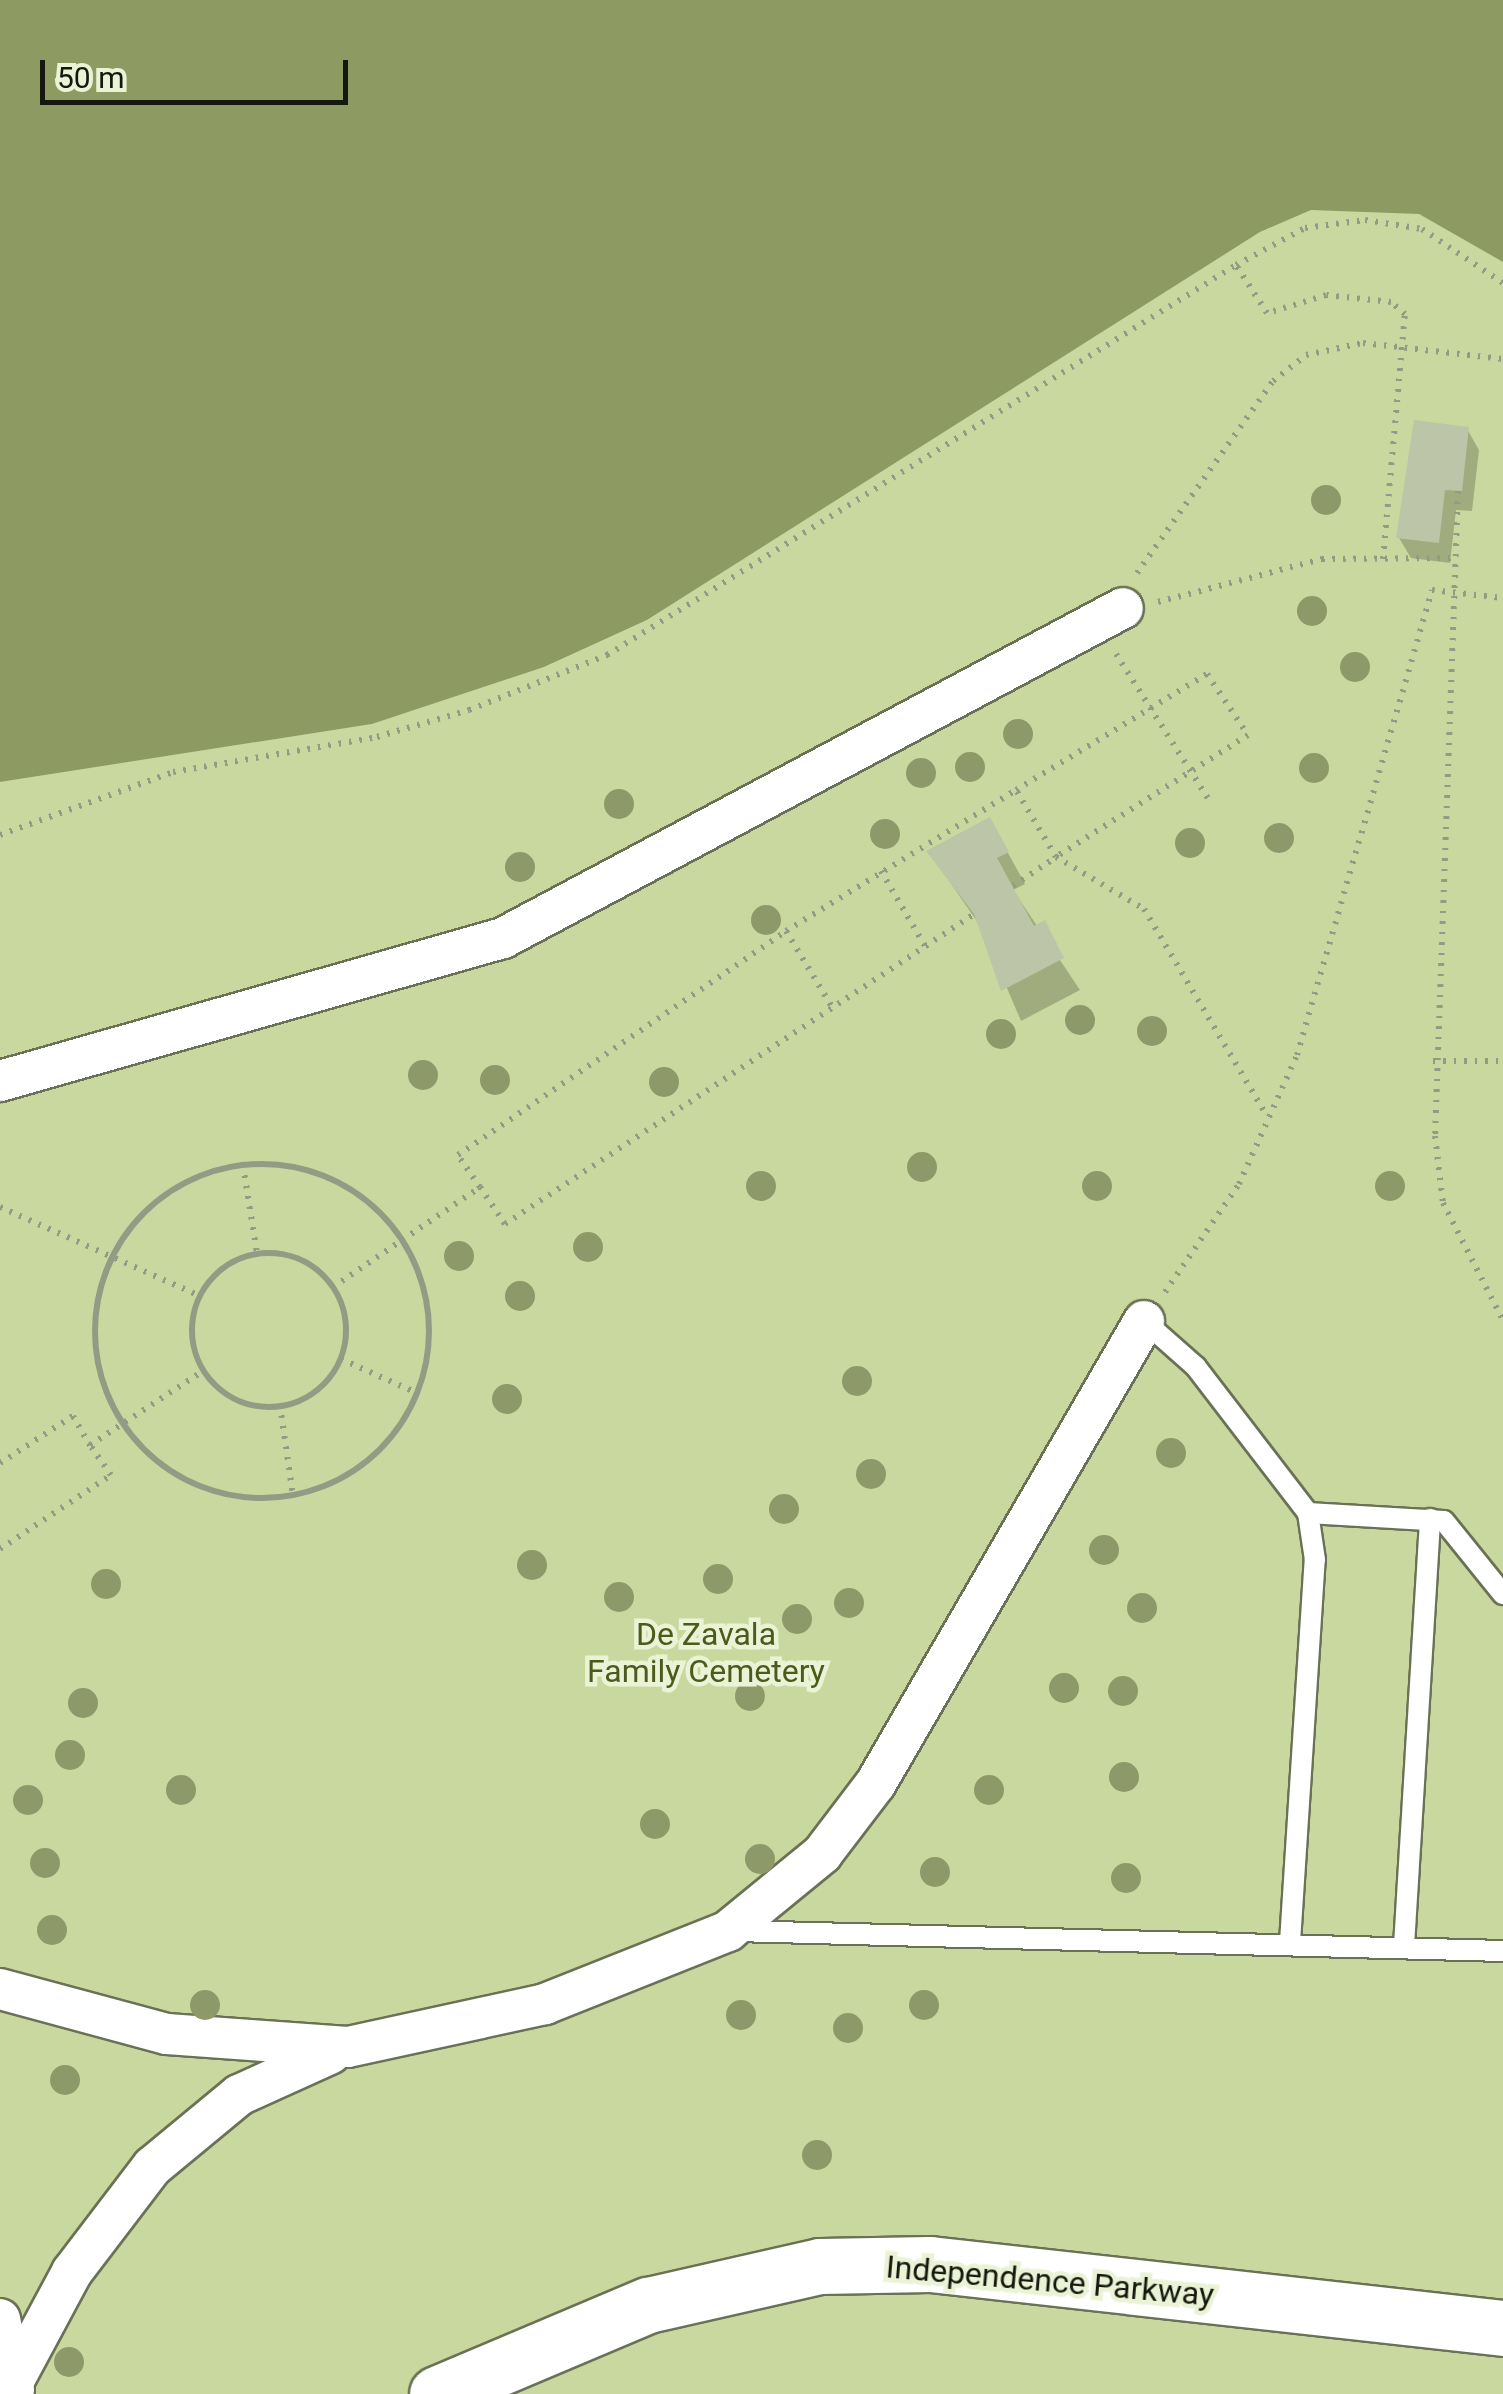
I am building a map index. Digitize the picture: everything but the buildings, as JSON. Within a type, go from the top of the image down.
[{"type":"main road","name":"Independence Parkway","points":[[437,2394],[648,2305],[820,2266],[930,2264],[1503,2328]]},
{"type":"street","points":[[0,1081],[125,1038],[398,974],[503,938],[1110,616]]},
{"type":"street","points":[[14,2388],[72,2272],[177,2142],[239,2095],[348,2047],[545,2004],[728,1931],[822,1854],[876,1783],[1144,1321]]},
{"type":"street","points":[[0,1989],[167,2034],[348,2047]]},
{"type":"street","points":[[0,2318],[14,2388]]},
{"type":"lane","points":[[1144,1321],[1196,1367],[1308,1514],[1315,1560],[1290,1942]]},
{"type":"lane","points":[[1308,1514],[1444,1521],[1503,1594]]},
{"type":"lane","points":[[1404,1946],[1430,1519]]},
{"type":"lane","points":[[728,1931],[1290,1942],[1503,1951]]},
{"type":"path","points":[[0,835],[174,772],[450,715],[607,655],[1236,266],[1305,228],[1365,220],[1438,237],[1503,283]]},
{"type":"path","points":[[1236,266],[1267,313],[1326,295],[1391,302],[1405,314],[1383,559]]},
{"type":"path","points":[[1110,616],[1146,549],[1282,372],[1324,347],[1403,346],[1503,358]]},
{"type":"path","points":[[1458,491],[1450,592],[1434,1061],[1443,1204],[1503,1320]]},
{"type":"path","points":[[1110,616],[1247,572],[1383,559],[1453,558]]},
{"type":"path","points":[[1144,1321],[1239,1184],[1324,984],[1432,590],[1503,598]]},
{"type":"path","points":[[1110,616],[1152,709],[1211,803]]},
{"type":"path","points":[[974,914],[505,1224],[458,1155],[786,931],[1207,674],[1248,735],[1013,886]]},
{"type":"path","points":[[1016,790],[1056,857],[1144,909],[1268,1117]]},
{"type":"path","points":[[881,871],[925,946]]},
{"type":"path","points":[[786,931],[832,1007]]},
{"type":"path","points":[[1434,1061],[1503,1060]]},
{"type":"path","points":[[243,1165],[257,1253]]},
{"type":"path","points":[[243,1165],[330,1179],[404,1241],[429,1324],[417,1393],[378,1452],[293,1496],[233,1496],[195,1484],[160,1463],[124,1422],[96,1339],[112,1257],[165,1194],[243,1165]]},
{"type":"path","points":[[334,1287],[480,1187]]},
{"type":"path","points":[[0,1207],[200,1296]]},
{"type":"path","points":[[257,1253],[309,1264],[334,1287],[344,1308],[341,1359],[318,1390],[280,1405],[224,1392],[203,1371],[192,1340],[200,1296],[228,1264],[257,1253]]},
{"type":"path","points":[[341,1359],[417,1393]]},
{"type":"path","points":[[90,1445],[203,1371]]},
{"type":"path","points":[[280,1405],[293,1496]]},
{"type":"path","points":[[0,1463],[73,1416],[111,1475],[0,1549]]},
{"type":"green space","name":"De Zavala Family Cemetery","points":[[1367,206],[1419,214],[1503,262],[1503,2394],[0,2394],[0,782],[372,724],[544,667],[647,620],[1260,232],[1311,210]]},
{"type":"shaded area","points":[[0,0],[1503,0],[1503,262],[1419,214],[1311,210],[1260,232],[647,620],[544,667],[372,724],[0,782]]}]
